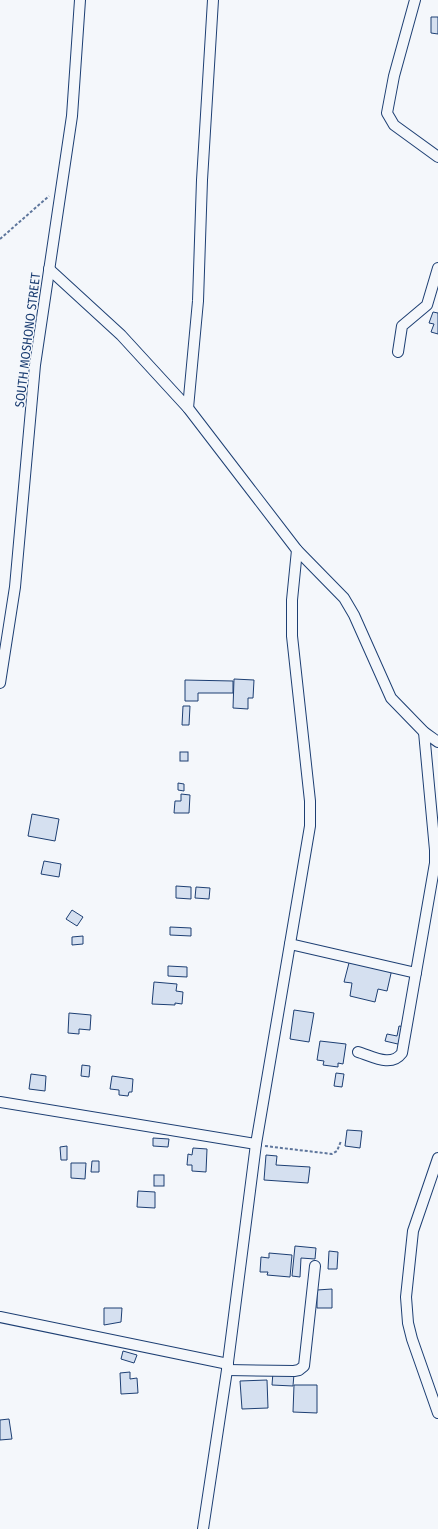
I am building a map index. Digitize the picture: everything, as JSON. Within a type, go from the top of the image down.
[{"type":"street","name":"SOUTH MOSHONO STREET","points":[[1,676],[16,587],[35,365],[72,116],[80,0]]},
{"type":"street","points":[[188,408],[198,300],[202,180],[213,0]]},
{"type":"street","points":[[415,0],[394,76],[387,113],[394,125],[438,157]]},
{"type":"street","points":[[398,352],[402,326],[428,305],[438,268]]},
{"type":"street","points":[[49,269],[121,335],[188,408],[297,550],[344,598],[354,615],[387,692],[395,703],[424,732],[438,742]]},
{"type":"street","points":[[203,1529],[228,1367],[256,1144],[290,944],[310,814],[309,789],[292,636],[292,600],[297,550]]},
{"type":"street","points":[[358,1052],[387,1061],[399,1056],[402,1052],[435,863],[424,732]]},
{"type":"street","points":[[290,944],[416,973]]},
{"type":"street","points":[[0,1102],[256,1144]]},
{"type":"street","points":[[438,1158],[413,1231],[406,1309],[412,1339],[438,1413]]},
{"type":"street","points":[[0,1317],[228,1367],[294,1371],[299,1370],[304,1366],[315,1266]]},
{"type":"path","points":[[0,239],[30,214],[62,184]]},
{"type":"path","points":[[256,1144],[332,1154],[337,1151],[341,1141]]},
{"type":"building","points":[[431,17],[438,17],[438,34],[431,33]]},
{"type":"building","points":[[433,312],[438,313],[438,334],[431,332],[434,324],[429,323]]},
{"type":"building","points":[[234,679],[254,680],[253,698],[248,698],[248,709],[233,708]]},
{"type":"building","points":[[185,680],[233,681],[233,693],[198,693],[198,701],[185,701]]},
{"type":"building","points":[[183,706],[190,706],[189,725],[182,725]]},
{"type":"building","points":[[180,752],[188,752],[188,761],[180,761]]},
{"type":"building","points":[[178,783],[184,784],[184,791],[178,790]]},
{"type":"building","points":[[181,794],[190,795],[189,813],[174,813],[175,801],[181,801]]},
{"type":"building","points":[[32,814],[59,819],[55,841],[28,836]]},
{"type":"building","points":[[44,861],[61,864],[59,877],[41,874]]},
{"type":"building","points":[[176,886],[191,887],[191,899],[176,898]]},
{"type":"building","points":[[196,887],[210,888],[209,899],[195,898]]},
{"type":"building","points":[[72,910],[83,917],[77,926],[66,919]]},
{"type":"building","points":[[170,927],[191,928],[191,936],[170,935]]},
{"type":"building","points":[[83,936],[83,944],[72,945],[72,937]]},
{"type":"building","points":[[350,959],[392,969],[387,991],[378,989],[375,1002],[350,996],[352,983],[344,982]]},
{"type":"building","points":[[168,966],[187,967],[187,977],[168,976]]},
{"type":"building","points":[[154,982],[177,984],[176,991],[183,992],[182,1004],[152,1004]]},
{"type":"building","points":[[294,1010],[314,1013],[309,1042],[290,1039]]},
{"type":"building","points":[[69,1013],[91,1015],[90,1030],[79,1029],[79,1034],[68,1033]]},
{"type":"building","points":[[399,1026],[406,1027],[402,1045],[385,1041],[387,1034],[397,1036]]},
{"type":"building","points":[[320,1041],[346,1044],[343,1064],[338,1063],[338,1067],[323,1065],[324,1061],[317,1060]]},
{"type":"building","points":[[82,1065],[90,1066],[89,1077],[81,1076]]},
{"type":"building","points":[[336,1073],[344,1074],[342,1087],[334,1086]]},
{"type":"building","points":[[31,1074],[46,1076],[45,1091],[29,1089]]},
{"type":"building","points":[[112,1076],[133,1079],[132,1092],[129,1092],[128,1096],[119,1095],[119,1090],[110,1089]]},
{"type":"building","points":[[347,1130],[362,1131],[360,1148],[345,1146]]},
{"type":"building","points":[[153,1138],[169,1139],[168,1147],[153,1146]]},
{"type":"building","points":[[67,1146],[67,1160],[61,1160],[60,1147]]},
{"type":"building","points":[[193,1148],[207,1149],[206,1172],[192,1171],[192,1165],[187,1165],[188,1154],[192,1155]]},
{"type":"building","points":[[266,1155],[277,1156],[276,1165],[310,1167],[308,1183],[264,1180]]},
{"type":"building","points":[[92,1161],[99,1161],[99,1172],[91,1172]]},
{"type":"building","points":[[71,1163],[86,1163],[85,1179],[71,1178]]},
{"type":"building","points":[[154,1175],[164,1175],[164,1186],[154,1186]]},
{"type":"building","points":[[138,1191],[155,1192],[155,1208],[137,1207]]},
{"type":"building","points":[[295,1246],[316,1248],[315,1259],[301,1258],[300,1277],[292,1276]]},
{"type":"building","points":[[329,1251],[338,1252],[337,1269],[328,1269]]},
{"type":"building","points":[[269,1253],[292,1255],[290,1277],[267,1275],[268,1272],[260,1272],[261,1257],[269,1258]]},
{"type":"building","points":[[332,1289],[332,1308],[317,1308],[317,1290]]},
{"type":"building","points":[[104,1308],[122,1308],[121,1322],[104,1325]]},
{"type":"building","points":[[123,1351],[137,1355],[134,1363],[121,1359]]},
{"type":"building","points":[[130,1372],[130,1379],[137,1378],[138,1393],[121,1394],[120,1373]]},
{"type":"building","points":[[273,1372],[294,1374],[293,1386],[272,1385]]},
{"type":"building","points":[[267,1380],[268,1408],[242,1409],[240,1381]]},
{"type":"building","points":[[294,1385],[317,1385],[317,1413],[293,1412]]},
{"type":"building","points":[[9,1419],[12,1439],[0,1440],[0,1420]]}]
